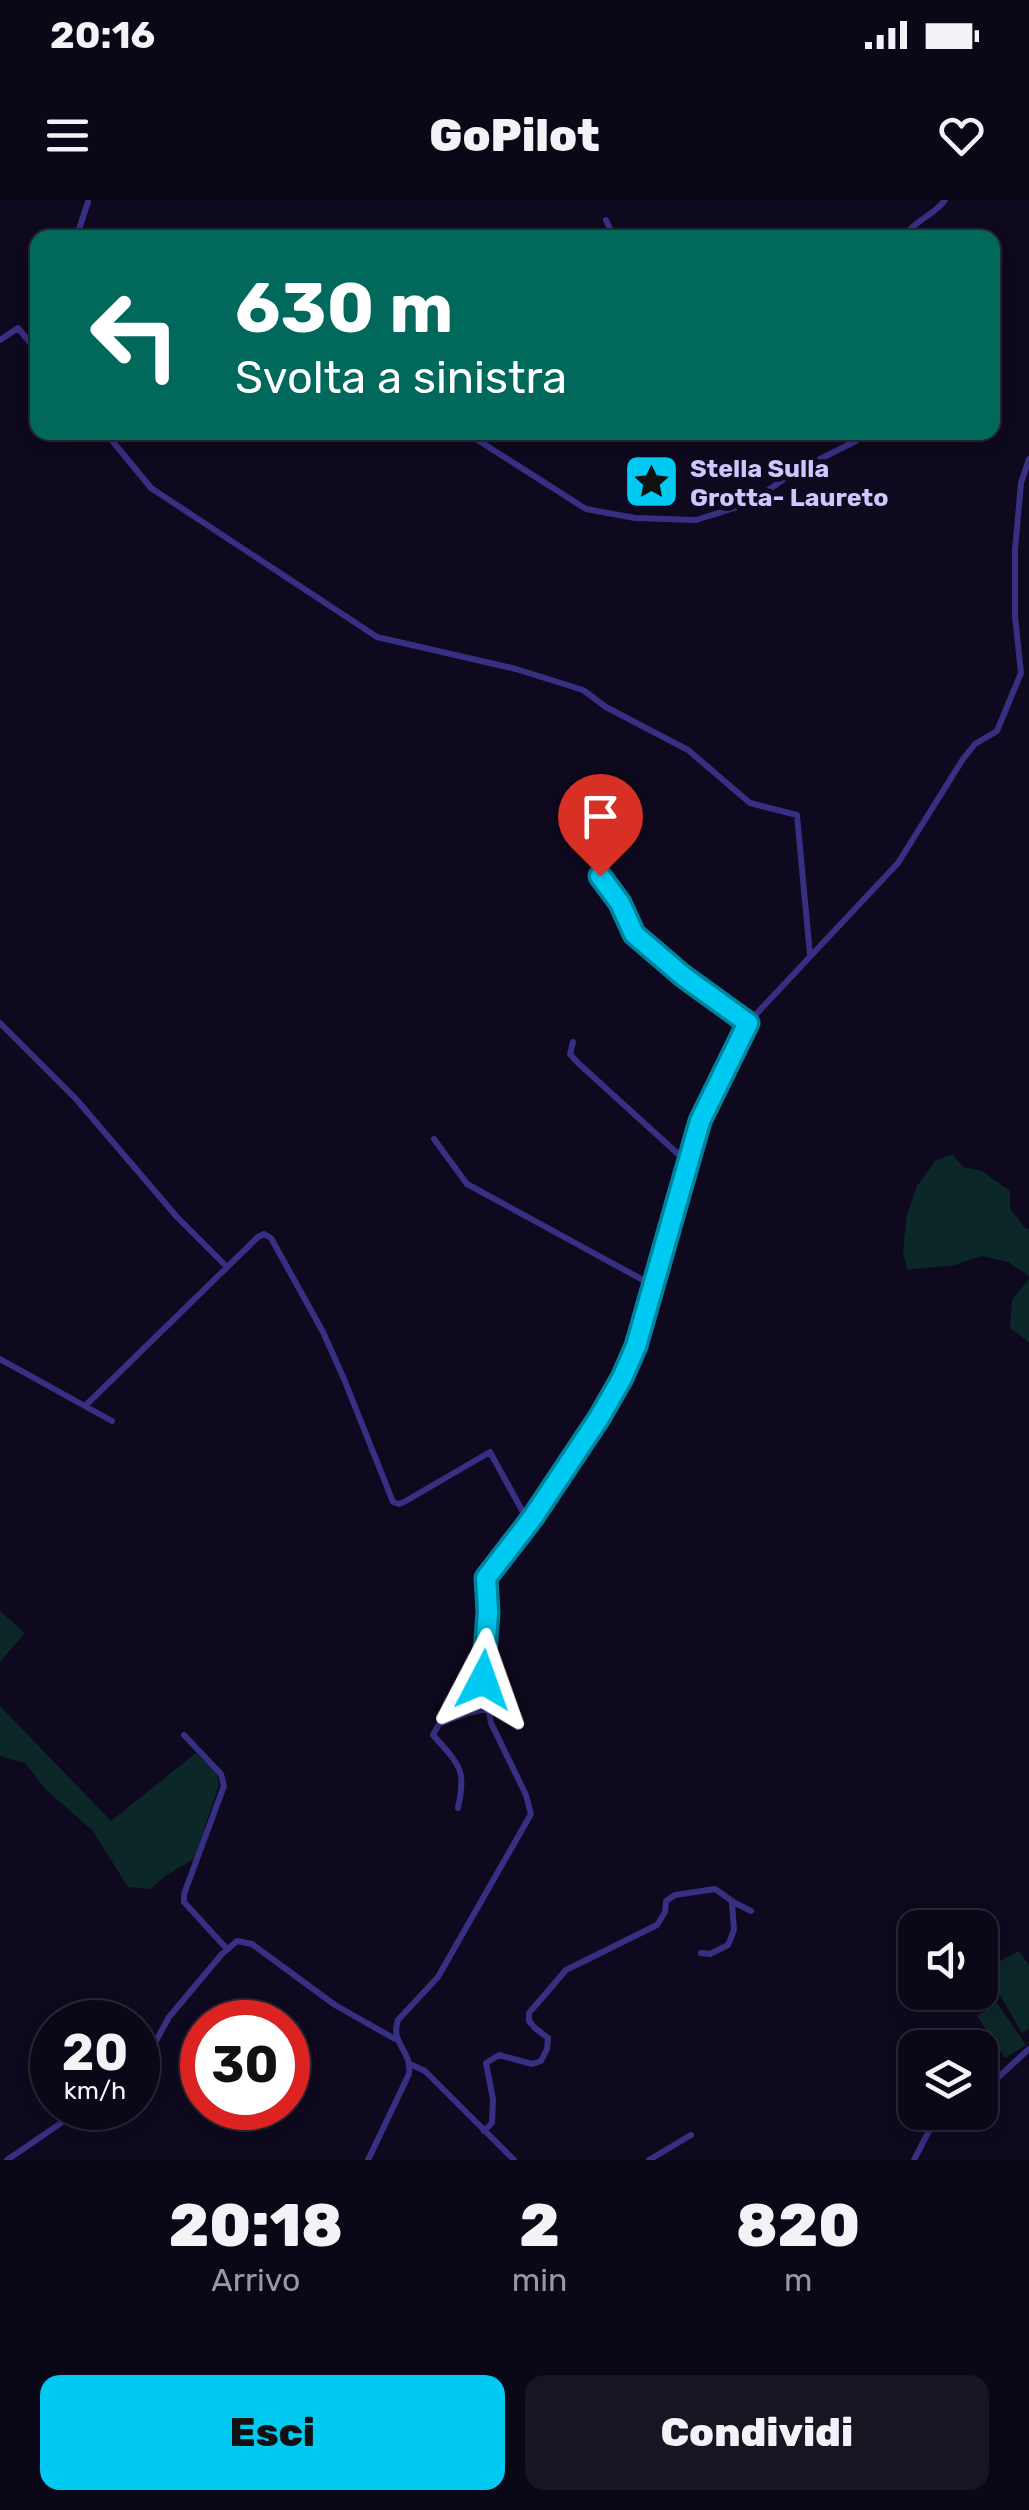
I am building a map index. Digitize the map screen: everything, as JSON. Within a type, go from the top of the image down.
[{"type":"street","points":[[908,230],[945,200]]},
{"type":"street","points":[[79,230],[88,202]]},
{"type":"street","points":[[606,220],[610,230]]},
{"type":"street","points":[[0,340],[18,328],[30,342]]},
{"type":"street","points":[[112,440],[151,488],[377,637],[582,690],[606,708],[688,750],[750,803],[797,815],[810,955]]},
{"type":"street","points":[[478,440],[586,510],[635,518],[696,520],[750,503],[794,472],[857,440]]},
{"type":"street","points":[[396,2039],[398,2020],[438,1977],[531,1814],[526,1795],[490,1722],[483,1680],[486,1578],[529,1522],[622,1378],[636,1346],[700,1121],[748,1023],[898,863],[963,759],[975,744],[998,731],[1021,673],[1015,616],[1015,550],[1021,483],[1029,459]]},
{"type":"street","points":[[600,876],[620,903],[634,934],[748,1023]]},
{"type":"street","points":[[0,1024],[76,1099],[176,1217],[228,1267]]},
{"type":"street","points":[[573,1042],[570,1054],[577,1062],[688,1163]]},
{"type":"street","points":[[434,1139],[468,1184],[652,1287]]},
{"type":"street","points":[[85,1406],[264,1234],[272,1238],[323,1332],[393,1502],[404,1502],[490,1452],[529,1522]]},
{"type":"street","points":[[0,1359],[112,1421]]},
{"type":"street","points":[[458,1808],[463,1786],[460,1766],[433,1735],[439,1724],[488,1709]]},
{"type":"street","points":[[184,1735],[221,1774],[224,1786],[184,1902],[227,1949]]},
{"type":"street","points":[[484,2131],[492,2123],[493,2100],[486,2064],[499,2056],[532,2064],[541,2061],[548,2038],[535,2028],[529,2013],[566,1970],[658,1925],[666,1901],[675,1895],[715,1889],[751,1910]]},
{"type":"street","points":[[700,1953],[710,1954],[728,1945],[734,1930],[732,1902]]},
{"type":"street","points":[[160,2034],[169,2017],[227,1949],[238,1941],[252,1944],[335,2005],[396,2039],[407,2054],[409,2074],[368,2160]]},
{"type":"street","points":[[998,2077],[1029,2048]]},
{"type":"street","points":[[410,2064],[424,2071],[514,2160]]},
{"type":"street","points":[[6,2160],[50,2130]]},
{"type":"street","points":[[914,2160],[929,2130]]},
{"type":"street","points":[[649,2160],[691,2135]]},
{"type":"green space","points":[[952,1154],[963,1167],[982,1171],[1010,1191],[1010,1209],[1029,1229],[1029,1276],[1008,1262],[982,1256],[954,1265],[907,1270],[903,1251],[907,1214],[917,1186],[935,1161]]},
{"type":"green space","points":[[1029,1279],[1029,1342],[1010,1328],[1012,1300]]},
{"type":"green space","points":[[0,1611],[25,1633],[0,1662]]},
{"type":"green space","points":[[0,1706],[111,1821],[196,1753],[217,1773],[219,1785],[194,1859],[151,1889],[128,1887],[92,1830],[46,1790],[25,1763],[0,1756]]},
{"type":"green space","points":[[1019,1951],[1029,1965],[1029,2029],[1022,2033],[998,1991],[998,1962]]},
{"type":"green space","points":[[998,2004],[1026,2045],[1005,2058],[998,2048],[998,2030],[986,2030],[977,2016],[986,2010],[998,2010]]},
{"type":"place","name":"Stella Sulla Grotta- Laureto","points":[[651,482]]},
{"type":"route","points":[[483,1680],[486,1578],[533,1517],[622,1378],[636,1346],[700,1121],[748,1023],[634,934],[620,903],[600,876]]}]
